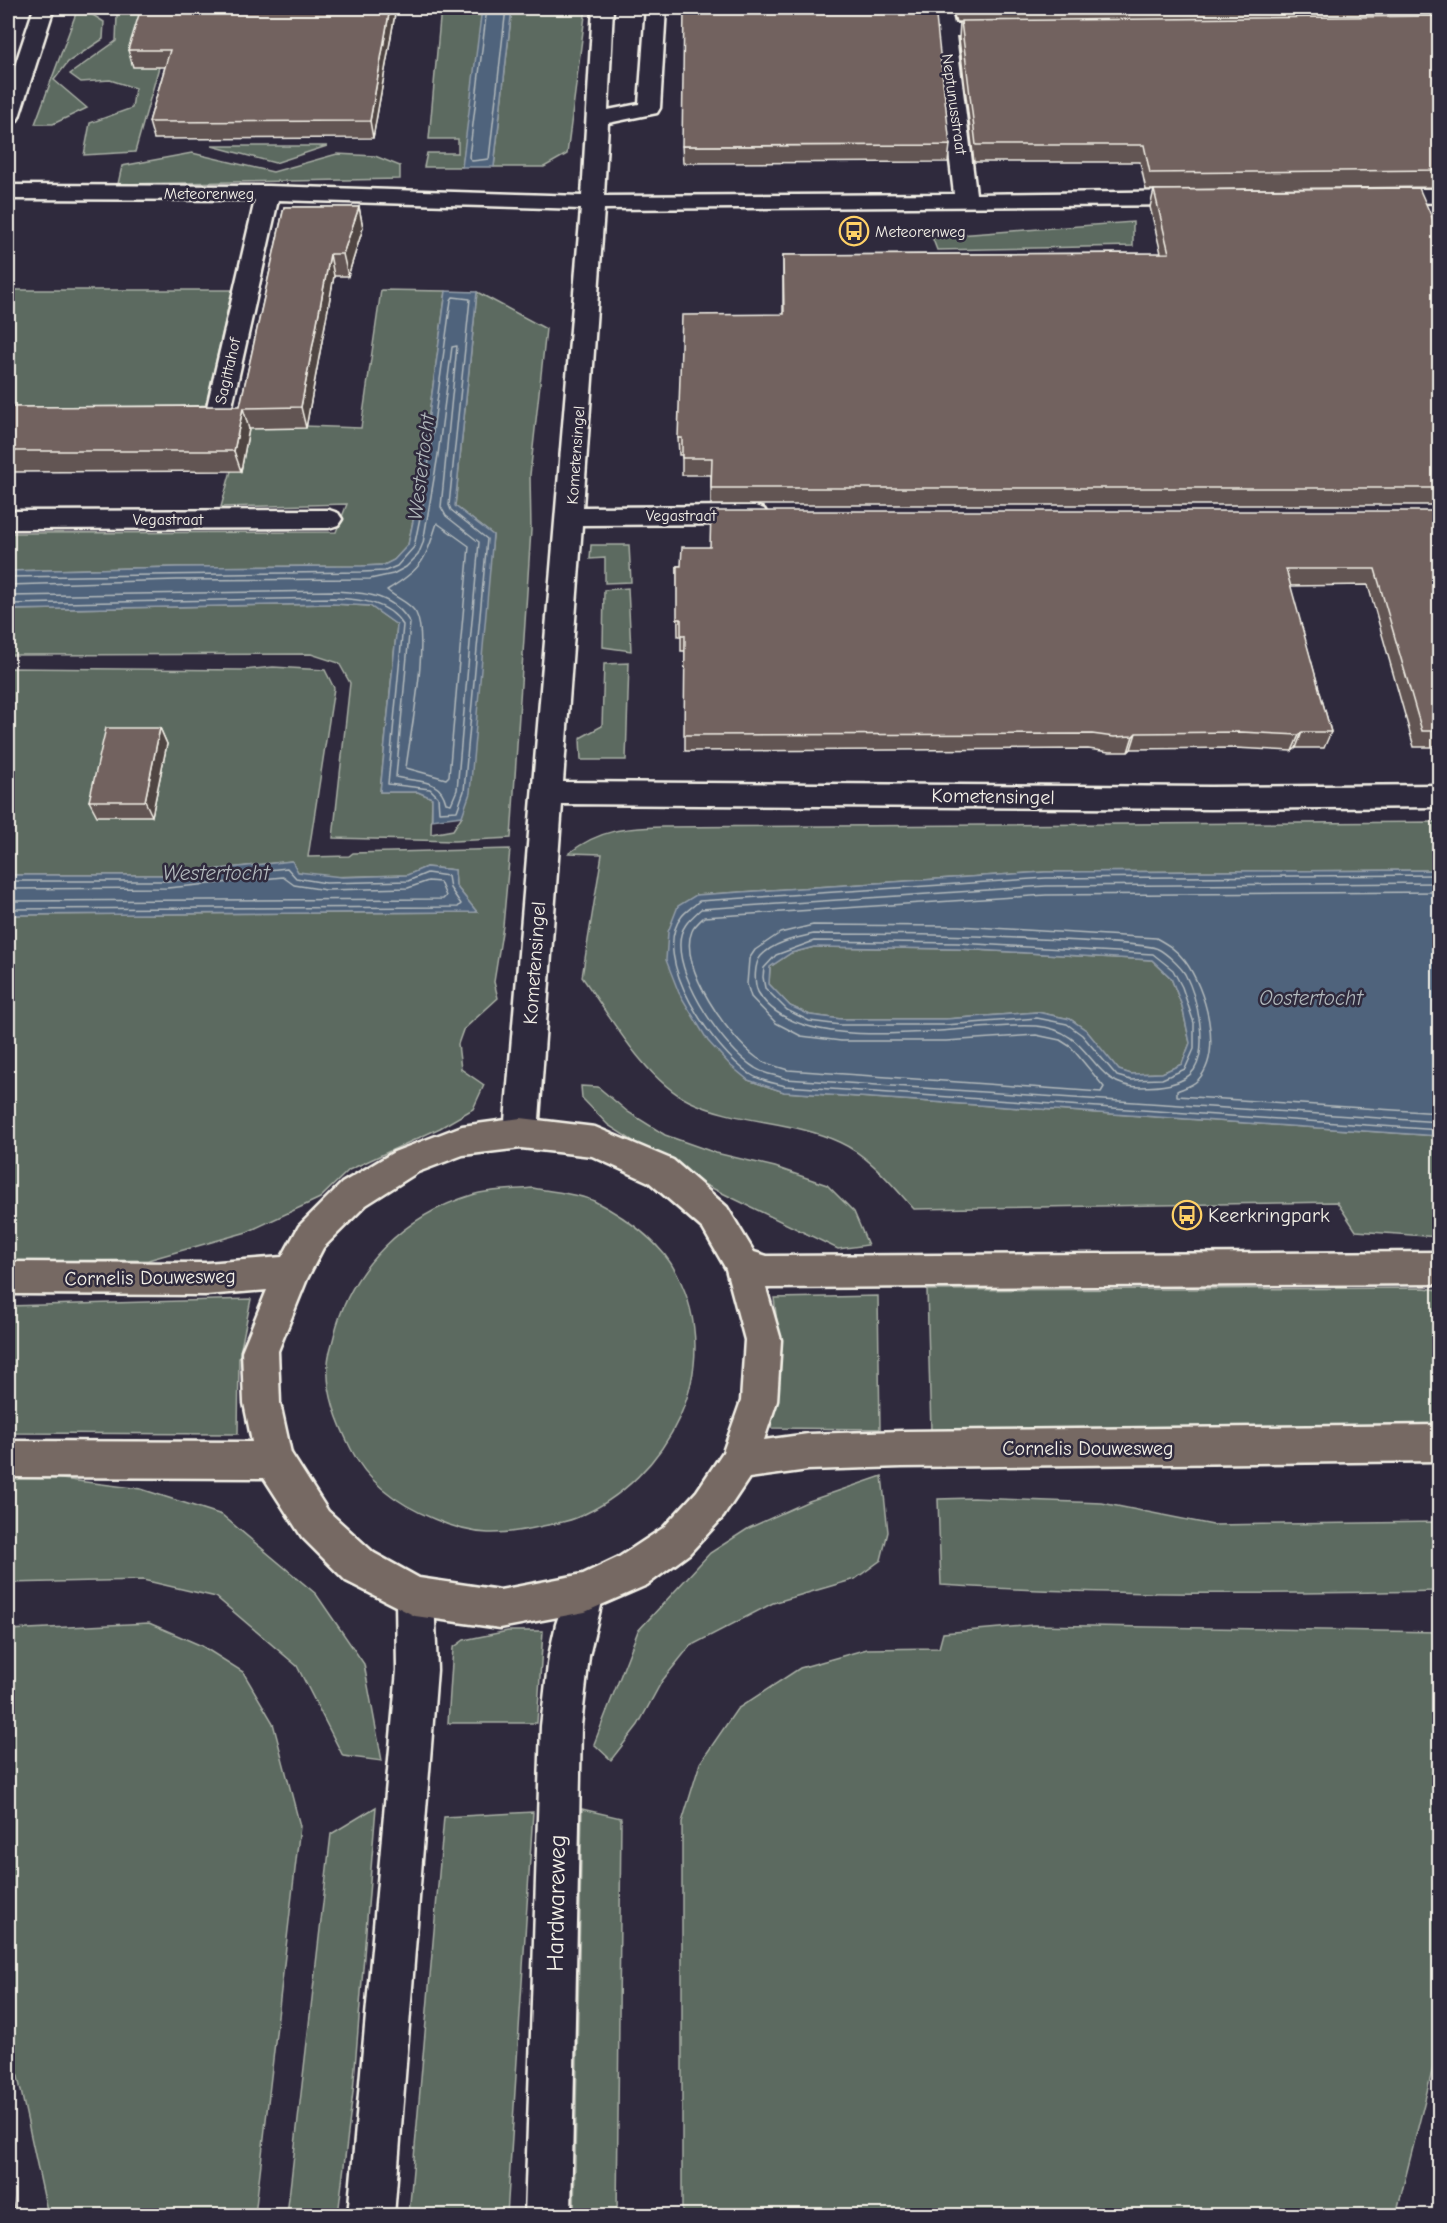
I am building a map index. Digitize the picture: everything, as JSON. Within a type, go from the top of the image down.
[{"type":"main road","points":[[521,1133],[595,1142],[661,1171],[715,1218],[742,1264],[763,1340],[759,1401],[738,1462],[710,1504],[675,1541],[633,1571],[585,1593],[500,1609],[415,1597],[360,1567],[315,1524],[274,1460],[262,1403],[260,1351],[292,1272],[311,1237],[354,1194],[405,1162],[462,1141],[521,1133]]},
{"type":"main road","points":[[742,1264],[767,1272],[1440,1268]]},
{"type":"main road","name":"Cornelis Douwesweg","points":[[8,1278],[206,1279],[292,1272]]},
{"type":"main road","name":"Cornelis Douwesweg","points":[[738,1462],[808,1452],[1440,1443]]},
{"type":"main road","points":[[8,1460],[274,1460]]},
{"type":"street","points":[[8,117],[12,86],[44,8]]},
{"type":"street","name":"Kometensingel","points":[[521,1133],[570,516],[592,213],[603,8]]},
{"type":"street","points":[[598,118],[650,108],[656,8]]},
{"type":"street","name":"Neptunusstraat","points":[[942,8],[966,201]]},
{"type":"street","points":[[945,30],[1025,29]]},
{"type":"street","name":"Meteorenweg","points":[[8,192],[268,193],[410,199],[592,213],[679,226],[966,201],[1221,198]]},
{"type":"street","name":"Sagittahof","points":[[158,415],[218,415],[268,193]]},
{"type":"street","points":[[1352,196],[1431,196],[1431,218]]},
{"type":"street","name":"Vegastraat","points":[[570,516],[776,516]]},
{"type":"street","name":"Vegastraat","points":[[8,520],[330,519]]},
{"type":"street","name":"Kometensingel","points":[[548,793],[1211,798],[1440,796]]},
{"type":"street","name":"Hardwareweg","points":[[548,2216],[560,1784],[567,1670],[575,1621],[585,1593]]},
{"type":"street","points":[[371,2216],[417,1670],[415,1597]]},
{"type":"green space","points":[[78,8],[82,8],[104,22],[103,39],[68,62],[54,80],[87,108],[53,124],[35,124]]},
{"type":"green space","points":[[108,8],[151,8],[159,67],[135,152],[84,155],[90,123],[132,108],[135,88],[110,80],[81,82],[70,74],[116,41],[117,15]]},
{"type":"green space","points":[[441,8],[485,8],[462,167],[424,167],[427,153],[458,153],[458,139],[429,139]]},
{"type":"green space","points":[[512,8],[586,8],[567,154],[544,167],[494,167]]},
{"type":"green space","points":[[212,146],[327,146],[275,163]]},
{"type":"green space","points":[[192,153],[273,172],[337,154],[375,156],[400,166],[400,179],[118,184],[122,166]]},
{"type":"green space","points":[[1133,222],[1133,246],[937,250],[932,237]]},
{"type":"green space","points":[[8,290],[232,290],[205,410],[8,408]]},
{"type":"green space","points":[[381,290],[446,291],[417,502],[408,545],[394,560],[384,565],[362,566],[8,571],[8,533],[336,532],[347,504],[221,507],[244,424],[361,428]]},
{"type":"green space","points":[[477,292],[546,329],[530,475],[531,530],[511,838],[454,841],[333,838],[350,683],[339,663],[311,654],[8,655],[8,610],[333,604],[370,606],[397,625],[380,792],[418,792],[432,798],[431,834],[453,830],[462,816],[493,535],[455,506]]},
{"type":"green space","points":[[591,545],[629,545],[631,582],[605,583],[605,558],[590,559]]},
{"type":"green space","points":[[628,588],[631,651],[603,647],[604,590]]},
{"type":"green space","points":[[629,663],[626,760],[581,760],[580,738],[602,726],[604,664]]},
{"type":"green space","points":[[273,667],[325,670],[334,688],[308,857],[349,856],[353,853],[510,849],[503,926],[494,982],[498,998],[463,1030],[458,1044],[461,1069],[484,1085],[473,1109],[440,1128],[349,1170],[320,1198],[247,1232],[148,1260],[8,1261],[8,915],[477,912],[456,886],[455,870],[426,867],[408,875],[326,877],[298,872],[291,861],[167,875],[8,875],[8,668],[244,670]]},
{"type":"green space","points":[[1439,822],[1439,870],[1045,872],[696,895],[748,1080],[784,1092],[1439,1136],[1439,1237],[1356,1231],[1337,1202],[914,1209],[871,1163],[839,1142],[803,1130],[726,1114],[689,1101],[673,1091],[643,1063],[582,977],[602,854],[569,853],[592,839],[613,831],[663,827]]},
{"type":"green space","points":[[814,947],[958,949],[1152,960],[1171,978],[1182,1006],[1190,1043],[1182,1064],[1162,1073],[1131,1074],[1118,1070],[1086,1030],[1070,1019],[1037,1012],[946,1019],[841,1019],[810,1015],[790,1006],[769,984],[770,967],[791,953]]},
{"type":"green space","points":[[581,1086],[598,1087],[628,1112],[665,1135],[716,1153],[775,1167],[827,1185],[854,1212],[868,1245],[838,1249],[689,1177],[608,1125],[582,1098]]},
{"type":"green space","points":[[533,1188],[572,1194],[594,1201],[641,1231],[662,1251],[677,1274],[691,1310],[695,1346],[691,1382],[680,1417],[662,1448],[638,1477],[609,1500],[564,1522],[514,1532],[475,1532],[449,1525],[409,1507],[386,1492],[366,1473],[351,1449],[334,1408],[329,1386],[329,1357],[342,1311],[353,1288],[367,1267],[403,1230],[447,1204],[472,1195]]},
{"type":"green space","points":[[1424,1288],[1439,1290],[1439,1424],[931,1431],[927,1290]]},
{"type":"green space","points":[[878,1296],[880,1429],[771,1428],[781,1355],[774,1298]]},
{"type":"green space","points":[[251,1299],[239,1358],[238,1434],[8,1433],[8,1306]]},
{"type":"green space","points":[[8,1476],[38,1476],[141,1489],[222,1515],[316,1594],[364,1664],[382,1761],[343,1756],[297,1666],[216,1597],[143,1580],[8,1583]]},
{"type":"green space","points":[[882,1476],[888,1532],[881,1560],[855,1579],[773,1603],[690,1646],[662,1681],[638,1725],[611,1760],[594,1744],[638,1631],[710,1553],[749,1528],[809,1501]]},
{"type":"green space","points":[[973,1498],[1102,1503],[1213,1525],[1439,1522],[1439,1591],[1128,1593],[941,1585],[938,1499]]},
{"type":"green space","points":[[149,1623],[202,1646],[243,1672],[273,1723],[300,1826],[255,2215],[48,2215],[8,2031],[8,1630]]},
{"type":"green space","points":[[1033,1625],[1439,1632],[1439,2044],[1396,2215],[682,2215],[682,1822],[700,1763],[737,1709],[800,1668],[867,1649],[939,1648],[943,1633]]},
{"type":"green space","points":[[508,1631],[543,1631],[537,1723],[448,1723],[453,1648],[464,1640]]},
{"type":"green space","points":[[376,1807],[353,2092],[338,2215],[287,2215],[331,1834]]},
{"type":"green space","points":[[582,1809],[621,1818],[617,2215],[574,2215]]},
{"type":"green space","points":[[533,1812],[507,2215],[409,2215],[444,1817]]},
{"type":"water","points":[[482,8],[512,8],[494,167],[462,167]]},
{"type":"water","points":[[446,291],[477,292],[455,506],[493,535],[470,793],[462,816],[432,820],[432,798],[418,792],[380,792],[397,625],[370,606],[333,604],[8,610],[8,571],[362,566],[384,565],[394,560],[408,545],[417,502]]},
{"type":"water","name":"Westertocht","points":[[292,861],[298,872],[342,877],[407,875],[426,867],[455,870],[456,886],[477,912],[8,915],[8,875],[167,875]]},
{"type":"water","name":"Oostertocht","points":[[1439,870],[1439,1136],[784,1092],[748,1080],[731,1066],[708,1041],[679,993],[666,960],[668,932],[678,906],[696,895],[1045,872]],"holes":[[[814,947],[958,949],[1152,960],[1171,978],[1182,1006],[1190,1043],[1182,1064],[1162,1073],[1131,1074],[1119,1070],[1086,1030],[1070,1019],[1037,1012],[946,1019],[841,1019],[810,1015],[790,1006],[769,984],[770,967],[791,953]]]},
{"type":"building","points":[[141,8],[390,8],[370,121],[149,122],[170,50],[128,50]]},
{"type":"building","points":[[684,8],[935,8],[950,145],[682,146]]},
{"type":"building","points":[[1440,16],[1440,170],[1150,173],[1144,145],[976,145],[961,21]]},
{"type":"building","points":[[1419,188],[1437,229],[1440,230],[1440,488],[711,488],[712,458],[682,458],[682,438],[678,438],[682,315],[784,314],[783,255],[1169,253],[1154,190]]},
{"type":"building","points":[[284,207],[359,207],[343,254],[330,254],[301,407],[243,408],[234,451],[8,451],[8,407],[240,406]]},
{"type":"building","points":[[711,511],[1440,511],[1440,731],[1422,731],[1375,569],[1286,569],[1331,732],[1302,732],[1299,735],[1241,732],[1136,733],[1133,736],[1114,737],[1092,734],[684,735],[685,635],[681,635],[681,619],[677,619],[677,566],[681,566],[682,547],[710,547]]},
{"type":"building","points":[[106,728],[160,728],[145,801],[89,801]]},
{"type":"place","name":"Meteorenweg","points":[[854,231]]},
{"type":"place","name":"Keerkringpark","points":[[1187,1215]]}]
